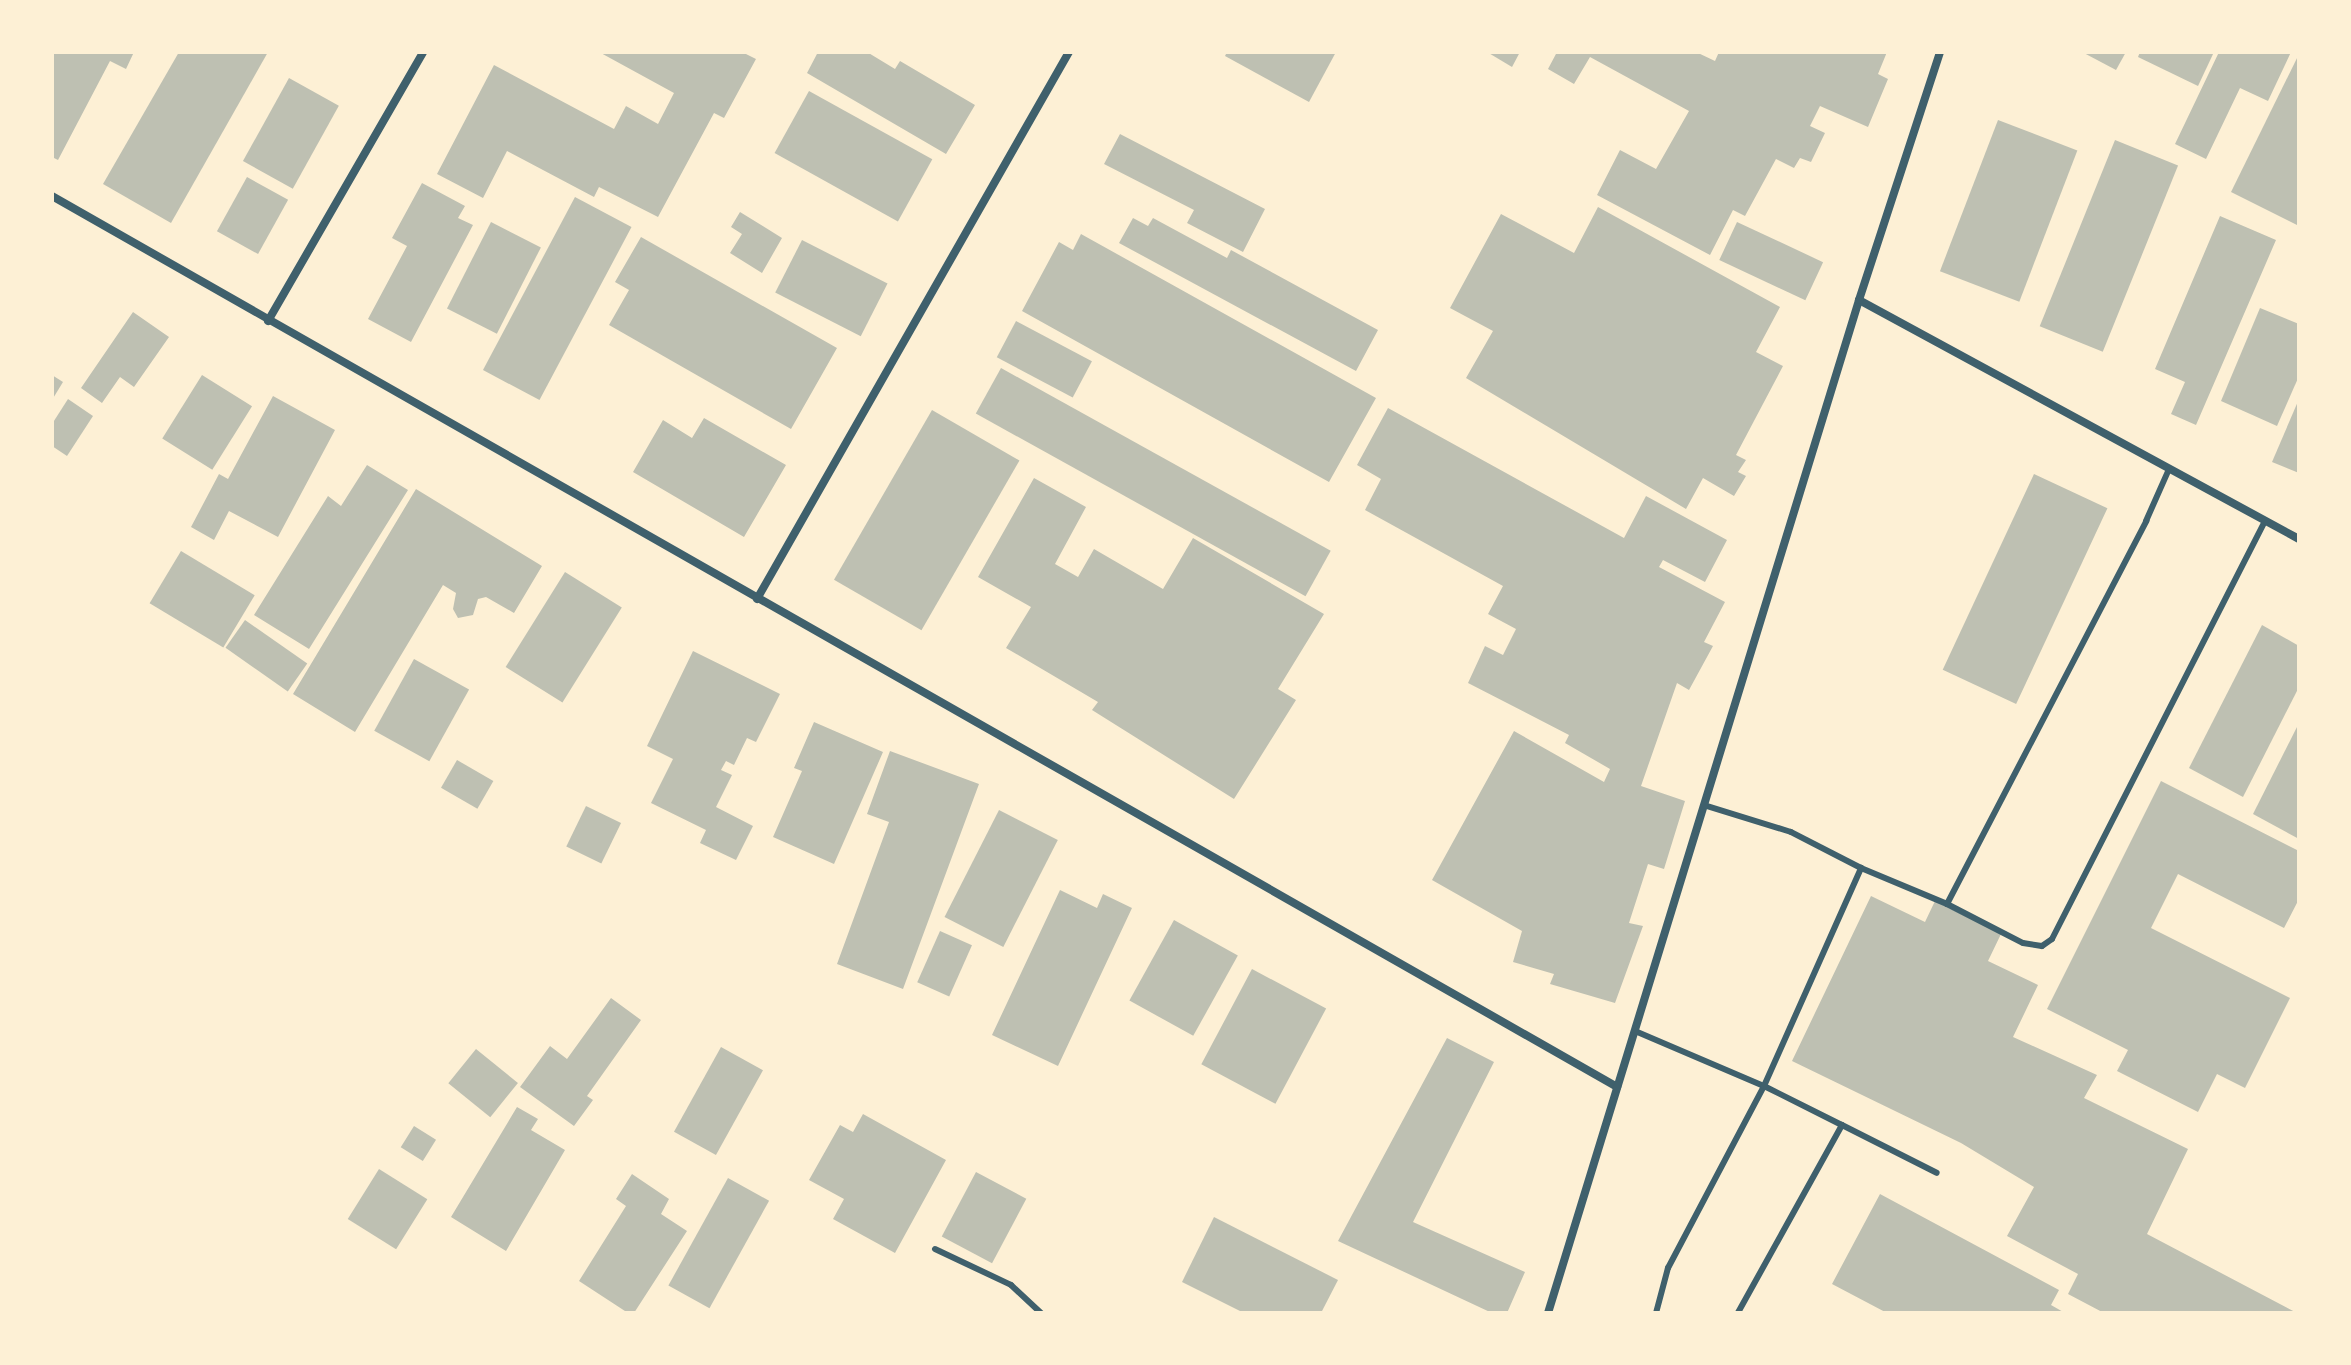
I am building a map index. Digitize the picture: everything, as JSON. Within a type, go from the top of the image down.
[{"type":"street","points":[[268,321],[423,52]]},
{"type":"street","points":[[757,599],[1069,52]]},
{"type":"street","points":[[1548,1313],[1859,300],[1940,52]]},
{"type":"street","points":[[52,196],[1617,1087]]},
{"type":"street","points":[[1859,300],[2299,539]]},
{"type":"lane","points":[[1947,904],[2146,521],[2169,469]]},
{"type":"lane","points":[[1704,805],[1791,832],[2023,943],[2042,946],[2052,939],[2265,521]]},
{"type":"lane","points":[[1656,1313],[1668,1268],[1764,1086],[1861,868]]},
{"type":"lane","points":[[1635,1031],[1764,1086],[1937,1173]]},
{"type":"lane","points":[[1738,1313],[1842,1125]]},
{"type":"lane","points":[[935,1249],[1011,1285],[1041,1313]]},
{"type":"building","points":[[52,52],[134,52],[126,69],[110,61],[58,160],[52,157]]},
{"type":"building","points":[[179,52],[268,52],[171,223],[103,184]]},
{"type":"building","points":[[599,52],[742,52],[756,59],[724,118],[714,113],[658,217],[599,187],[594,197],[507,151],[483,198],[437,174],[494,65],[614,129],[626,106],[658,124],[674,93]]},
{"type":"building","points":[[818,52],[867,52],[895,69],[900,61],[975,105],[946,154],[807,73]]},
{"type":"building","points":[[1227,52],[1336,52],[1309,102],[1225,56]]},
{"type":"building","points":[[1487,52],[1520,52],[1512,67]]},
{"type":"building","points":[[1557,52],[1696,52],[1715,61],[1719,52],[1887,52],[1878,74],[1888,79],[1868,127],[1820,106],[1810,126],[1825,133],[1811,162],[1800,158],[1794,168],[1776,159],[1745,216],[1733,210],[1710,255],[1597,195],[1620,150],[1656,169],[1689,111],[1590,57],[1574,84],[1548,69]]},
{"type":"building","points":[[2082,52],[2126,52],[2116,70]]},
{"type":"building","points":[[2140,52],[2214,52],[2198,86],[2138,57]]},
{"type":"building","points":[[2219,52],[2291,52],[2268,101],[2240,88],[2206,159],[2175,144]]},
{"type":"building","points":[[2299,54],[2299,226],[2231,192]]},
{"type":"building","points":[[289,78],[339,106],[293,189],[243,161]]},
{"type":"building","points":[[809,91],[932,159],[898,221],[775,153]]},
{"type":"building","points":[[1998,120],[2077,150],[2019,302],[1940,271]]},
{"type":"building","points":[[1120,134],[1265,209],[1243,252],[1187,223],[1194,210],[1104,164]]},
{"type":"building","points":[[2115,140],[2178,165],[2103,352],[2040,326]]},
{"type":"building","points":[[247,177],[288,200],[258,254],[217,231]]},
{"type":"building","points":[[422,183],[465,206],[458,218],[473,225],[411,342],[368,319],[407,246],[392,238]]},
{"type":"building","points":[[575,197],[632,227],[539,400],[483,370]]},
{"type":"building","points":[[1598,207],[1780,307],[1756,352],[1783,366],[1736,455],[1746,460],[1738,472],[1746,476],[1734,496],[1703,478],[1686,509],[1466,378],[1493,331],[1450,308],[1501,214],[1574,253]]},
{"type":"building","points":[[740,212],[782,238],[762,273],[730,253],[742,234],[731,227]]},
{"type":"building","points":[[2220,216],[2276,240],[2196,425],[2171,414],[2185,382],[2155,369]]},
{"type":"building","points":[[1133,218],[1148,226],[1153,218],[1227,258],[1231,250],[1378,330],[1356,371],[1119,243]]},
{"type":"building","points":[[491,222],[541,247],[497,334],[447,308]]},
{"type":"building","points":[[1737,222],[1823,262],[1805,300],[1719,260]]},
{"type":"building","points":[[1081,234],[1376,398],[1329,482],[1022,311],[1059,242],[1073,250]]},
{"type":"building","points":[[641,237],[837,348],[791,429],[609,325],[629,290],[615,282]]},
{"type":"building","points":[[802,240],[888,284],[861,336],[775,293]]},
{"type":"building","points":[[2260,308],[2299,324],[2299,376],[2277,426],[2221,401]]},
{"type":"building","points":[[133,312],[169,337],[134,387],[120,377],[102,403],[81,388]]},
{"type":"building","points":[[1016,321],[1092,361],[1073,398],[997,357]]},
{"type":"building","points":[[1001,368],[1331,551],[1306,596],[976,413]]},
{"type":"building","points":[[52,375],[63,382],[52,400]]},
{"type":"building","points":[[202,375],[252,406],[212,470],[162,439]]},
{"type":"building","points":[[273,396],[335,430],[278,537],[229,511],[214,540],[191,527],[219,474],[228,479]]},
{"type":"building","points":[[68,399],[93,416],[67,456],[52,446],[52,424]]},
{"type":"building","points":[[2299,399],[2299,473],[2272,462]]},
{"type":"building","points":[[1388,408],[1624,538],[1646,496],[1727,540],[1705,582],[1663,560],[1659,567],[1725,602],[1704,642],[1713,646],[1689,690],[1677,683],[1641,786],[1685,801],[1664,869],[1648,864],[1629,923],[1643,926],[1615,1003],[1550,984],[1554,974],[1513,962],[1522,931],[1432,880],[1514,731],[1604,782],[1610,769],[1565,743],[1569,735],[1468,683],[1485,646],[1503,655],[1516,629],[1488,614],[1503,586],[1365,510],[1381,479],[1357,465]]},
{"type":"building","points":[[932,410],[1019,460],[921,630],[834,580]]},
{"type":"building","points":[[704,418],[786,465],[744,537],[633,472],[663,420],[692,438]]},
{"type":"building","points":[[367,465],[408,490],[309,649],[254,615],[328,496],[341,506]]},
{"type":"building","points":[[2034,474],[2107,508],[2016,704],[1943,670]]},
{"type":"building","points":[[1034,478],[1086,507],[1055,564],[1078,577],[1094,549],[1163,589],[1193,538],[1324,614],[1278,689],[1296,700],[1234,799],[1092,710],[1098,702],[1006,648],[1031,607],[978,577]]},
{"type":"building","points":[[416,489],[542,566],[514,613],[486,597],[478,599],[473,615],[458,618],[453,609],[456,593],[443,585],[355,732],[293,694]]},
{"type":"building","points":[[181,551],[255,595],[223,648],[150,603]]},
{"type":"building","points":[[565,572],[622,608],[562,702],[506,667]]},
{"type":"building","points":[[245,620],[307,664],[288,691],[225,648]]},
{"type":"building","points":[[2262,625],[2299,646],[2299,687],[2243,797],[2189,768]]},
{"type":"building","points":[[693,651],[780,694],[756,742],[747,738],[734,765],[726,761],[721,770],[732,775],[716,807],[753,826],[736,860],[700,843],[706,830],[651,803],[673,759],[647,746]]},
{"type":"building","points":[[414,659],[469,690],[429,761],[374,731]]},
{"type":"building","points":[[814,722],[883,752],[834,864],[773,837],[802,771],[794,768]]},
{"type":"building","points":[[2299,723],[2299,839],[2253,814]]},
{"type":"building","points":[[890,751],[979,784],[903,989],[837,964],[889,822],[867,814]]},
{"type":"building","points":[[457,760],[493,781],[477,809],[441,788]]},
{"type":"building","points":[[2161,781],[2299,851],[2299,899],[2284,928],[2178,874],[2151,928],[2290,998],[2245,1088],[2217,1074],[2198,1112],[2117,1071],[2128,1050],[2047,1009]]},
{"type":"building","points":[[586,806],[621,823],[601,864],[566,846]]},
{"type":"building","points":[[999,810],[1058,840],[1003,947],[945,917]]},
{"type":"building","points":[[1060,890],[1097,908],[1103,894],[1132,908],[1058,1066],[992,1035]]},
{"type":"building","points":[[1871,896],[1925,922],[1935,901],[2001,934],[1988,961],[2038,985],[2013,1037],[2097,1075],[2084,1098],[2188,1149],[2147,1234],[2297,1313],[2104,1313],[2068,1294],[2078,1274],[2007,1236],[2034,1187],[1961,1143],[1792,1061]]},
{"type":"building","points":[[1174,920],[1238,955],[1193,1036],[1129,1000]]},
{"type":"building","points":[[940,931],[972,945],[949,996],[917,982]]},
{"type":"building","points":[[1252,969],[1326,1008],[1275,1104],[1201,1064]]},
{"type":"building","points":[[611,998],[641,1020],[587,1096],[593,1100],[574,1126],[520,1087],[550,1046],[567,1059]]},
{"type":"building","points":[[1447,1038],[1494,1062],[1413,1222],[1525,1272],[1507,1313],[1492,1313],[1338,1241]]},
{"type":"building","points":[[721,1047],[763,1070],[716,1155],[674,1132]]},
{"type":"building","points":[[476,1049],[518,1083],[490,1117],[448,1083]]},
{"type":"building","points":[[517,1107],[538,1119],[531,1130],[565,1150],[506,1251],[451,1217]]},
{"type":"building","points":[[863,1114],[946,1160],[895,1253],[833,1219],[844,1199],[809,1180],[840,1125],[853,1132]]},
{"type":"building","points":[[414,1126],[436,1140],[423,1161],[401,1147]]},
{"type":"building","points":[[379,1169],[427,1199],[396,1249],[348,1219]]},
{"type":"building","points":[[976,1172],[1026,1199],[992,1263],[942,1236]]},
{"type":"building","points":[[632,1174],[669,1199],[661,1214],[687,1231],[634,1313],[628,1313],[579,1281],[626,1206],[616,1199]]},
{"type":"building","points":[[728,1178],[769,1201],[709,1308],[668,1286]]},
{"type":"building","points":[[1880,1194],[2059,1290],[2051,1305],[2065,1313],[1887,1313],[1832,1284]]},
{"type":"building","points":[[1214,1217],[1338,1280],[1321,1313],[1244,1313],[1182,1282]]}]
